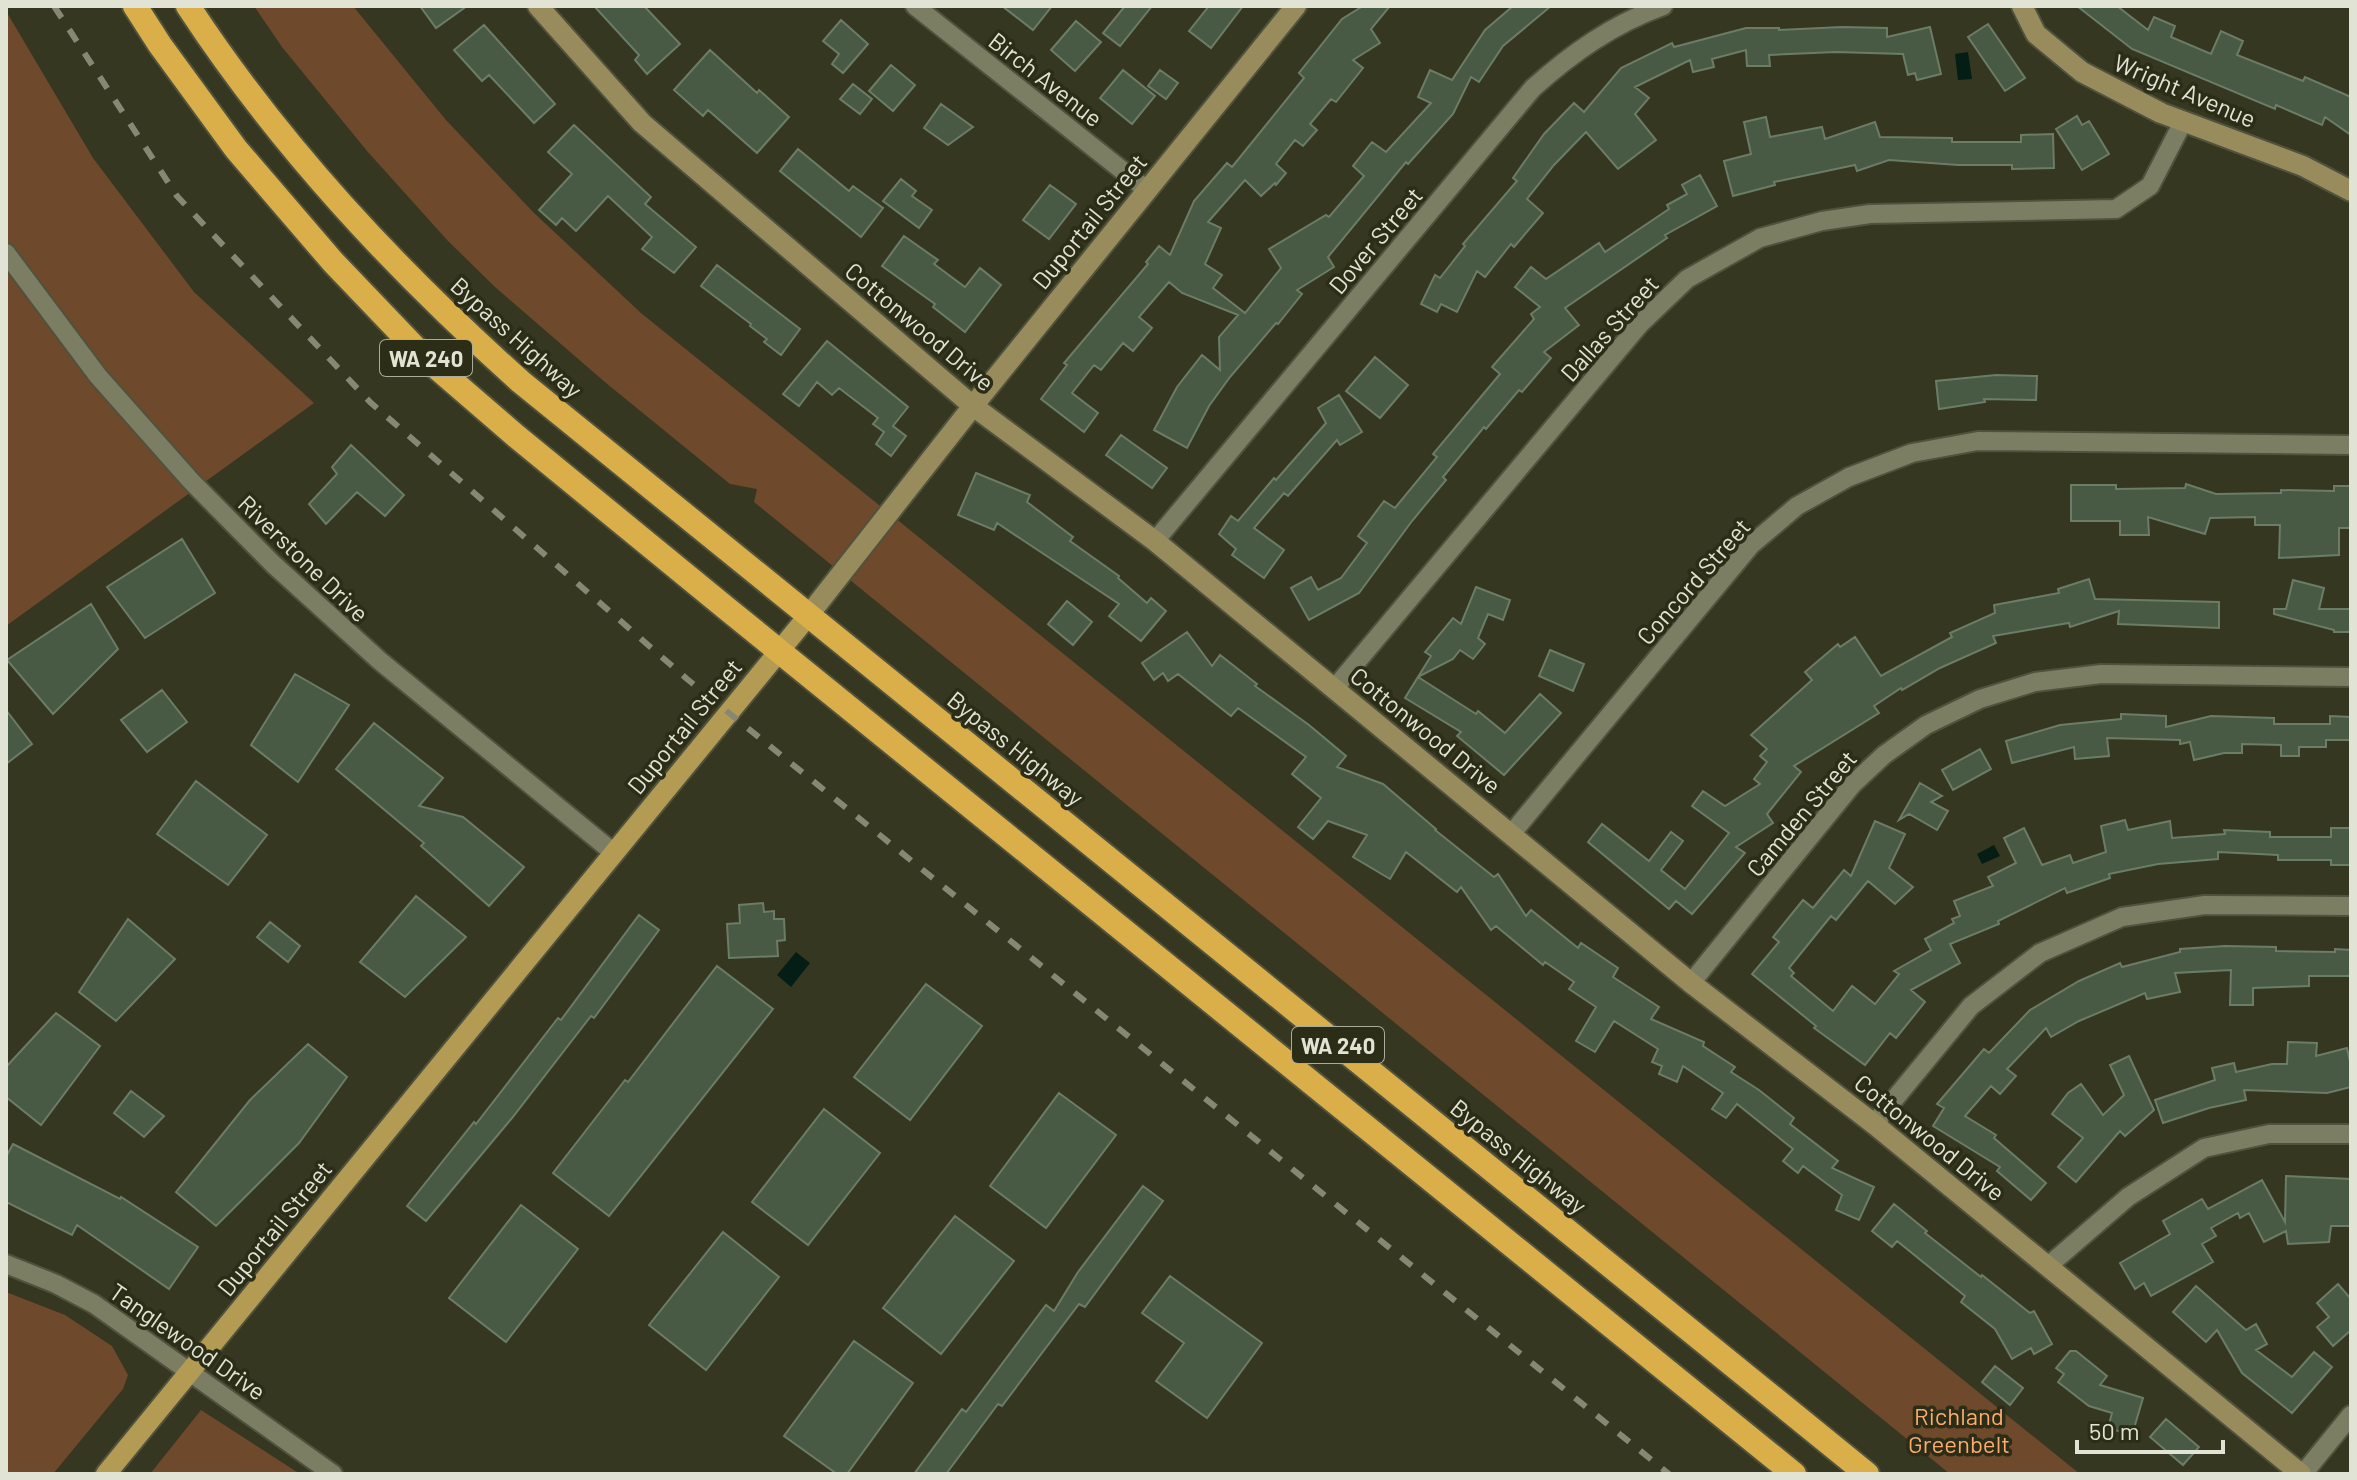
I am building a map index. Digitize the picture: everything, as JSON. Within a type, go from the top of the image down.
[{"type":"highway","name":"WA 240","points":[[135,6],[236,149],[333,262],[421,354],[778,651],[1794,1474]]},
{"type":"highway","name":"Bypass Highway","points":[[188,6],[283,135],[332,195],[399,268],[521,382],[1867,1474]]},
{"type":"main road","name":"Duportail Street","points":[[106,1474],[808,616]]},
{"type":"street","name":"Cottonwood Drive","points":[[538,6],[642,123],[973,406],[1155,541],[1691,983],[1874,1124],[2302,1474]]},
{"type":"street","name":"Birch Avenue","points":[[915,6],[1147,190]]},
{"type":"street","name":"Duportail Street","points":[[808,616],[1296,6]]},
{"type":"street","name":"Dover Street","points":[[1155,541],[1533,88],[1569,56],[1603,34],[1663,6]]},
{"type":"street","name":"Wright Avenue","points":[[2022,6],[2036,34],[2082,72],[2183,122],[2303,166],[2351,191]]},
{"type":"street","name":"Dallas Street","points":[[1334,689],[1640,324],[1687,279],[1760,238],[1822,221],[1870,214],[2116,209],[2150,186],[2183,122]]},
{"type":"street","name":"Riverstone Drive","points":[[6,253],[98,376],[244,536],[380,661],[614,853]]},
{"type":"street","name":"Concord Street","points":[[1512,833],[1751,545],[1797,506],[1849,477],[1912,453],[1978,441],[2351,445]]},
{"type":"street","name":"Camden Street","points":[[1691,983],[1852,785],[1884,755],[1926,725],[1980,699],[2035,682],[2101,674],[2351,677]]},
{"type":"street","points":[[1874,1124],[1971,1006],[2040,953],[2122,917],[2205,905],[2351,906]]},
{"type":"street","points":[[2048,1266],[2128,1197],[2204,1148],[2269,1134],[2351,1134]]},
{"type":"street","name":"Tanglewood Drive","points":[[6,1264],[83,1297],[333,1474]]},
{"type":"street","points":[[2302,1474],[2351,1415]]},
{"type":"green space","name":"Richland Greenbelt","points":[[254,6],[353,6],[446,120],[533,212],[641,313],[2080,1474],[1950,1474],[754,502],[757,489],[730,484],[495,287],[448,241],[367,151],[282,47]]},
{"type":"green space","points":[[6,11],[93,158],[194,292],[314,403],[6,626]]},
{"type":"green space","points":[[6,1292],[65,1315],[112,1346],[128,1375],[123,1389],[53,1474],[6,1474]]},
{"type":"green space","points":[[201,1410],[300,1474],[150,1474]]},
{"type":"shaded area","points":[[1968,52],[1972,79],[1958,80],[1955,54]]},
{"type":"shaded area","points":[[1994,845],[2000,856],[1982,864],[1977,854]]},
{"type":"shaded area","points":[[796,952],[810,963],[791,987],[777,975]]},
{"type":"building","points":[[420,6],[467,6],[436,28]]},
{"type":"building","points":[[594,6],[644,6],[680,44],[647,74],[635,60],[639,55]]},
{"type":"building","points":[[1002,6],[1052,6],[1033,30]]},
{"type":"building","points":[[1125,6],[1152,6],[1120,46],[1103,33]]},
{"type":"building","points":[[1209,6],[1243,6],[1211,48],[1189,31]]},
{"type":"building","points":[[1363,6],[1390,6],[1371,29],[1380,43],[1353,60],[1363,68],[1336,102],[1331,99],[1310,124],[1317,130],[1303,146],[1295,140],[1276,164],[1286,173],[1276,185],[1261,196],[1245,180],[1208,222],[1221,228],[1205,264],[1222,275],[1213,288],[1245,313],[1281,268],[1269,249],[1326,215],[1329,217],[1364,176],[1353,166],[1372,142],[1386,152],[1431,103],[1418,97],[1430,70],[1452,80],[1485,30],[1513,6],[1551,6],[1503,46],[1479,82],[1471,77],[1453,114],[1408,164],[1406,162],[1328,257],[1334,267],[1297,290],[1302,294],[1230,377],[1209,406],[1187,448],[1154,430],[1177,387],[1202,355],[1220,370],[1219,337],[1238,315],[1182,293],[1169,282],[1139,317],[1152,328],[1133,351],[1123,343],[1101,370],[1094,365],[1072,393],[1098,413],[1084,432],[1041,399],[1067,365],[1064,363],[1148,264],[1146,262],[1159,246],[1170,255],[1194,201],[1227,163],[1232,167],[1304,78],[1299,73],[1342,19]]},
{"type":"building","points":[[2077,6],[2117,6],[2148,30],[2154,17],[2175,26],[2171,37],[2211,54],[2221,31],[2243,41],[2237,55],[2303,81],[2305,77],[2351,97],[2351,135],[2325,117],[2322,125],[2276,105],[2275,109],[2132,49]]},
{"type":"building","points":[[841,20],[868,44],[843,73],[832,64],[839,54],[823,41]]},
{"type":"building","points":[[1076,21],[1101,42],[1075,71],[1051,50]]},
{"type":"building","points":[[1988,24],[2025,78],[2005,91],[1968,37]]},
{"type":"building","points":[[484,25],[555,104],[534,123],[489,75],[482,81],[454,50]]},
{"type":"building","points":[[1930,27],[1941,74],[1917,80],[1915,73],[1908,75],[1903,54],[1836,52],[1769,55],[1770,66],[1747,66],[1746,50],[1712,59],[1714,67],[1693,72],[1690,60],[1635,87],[1649,98],[1635,114],[1656,140],[1618,169],[1586,132],[1527,199],[1543,213],[1514,247],[1511,244],[1485,277],[1477,271],[1457,312],[1441,304],[1437,312],[1421,304],[1435,275],[1440,278],[1465,246],[1463,244],[1517,181],[1513,178],[1544,134],[1574,103],[1584,112],[1621,68],[1672,43],[1674,47],[1746,28],[1887,28],[1887,37]]},
{"type":"building","points":[[710,50],[789,117],[757,153],[708,110],[703,116],[674,90]]},
{"type":"building","points":[[891,65],[915,85],[893,111],[869,91]]},
{"type":"building","points":[[1123,70],[1155,96],[1132,124],[1100,98]]},
{"type":"building","points":[[1160,70],[1178,83],[1166,99],[1148,86]]},
{"type":"building","points":[[853,84],[872,99],[860,114],[840,99]]},
{"type":"building","points":[[941,104],[973,127],[948,145],[924,128]]},
{"type":"building","points":[[2077,116],[2082,125],[2089,121],[2109,154],[2082,170],[2056,129]]},
{"type":"building","points":[[1766,117],[1770,137],[1822,127],[1825,139],[1875,122],[1880,137],[1952,138],[1952,142],[2021,142],[2021,135],[2053,134],[2054,168],[2012,169],[2012,165],[1889,160],[1857,171],[1855,165],[1774,182],[1775,185],[1733,196],[1724,161],[1751,154],[1744,122]]},
{"type":"building","points":[[574,125],[651,197],[645,204],[696,247],[674,273],[642,249],[652,237],[608,196],[576,231],[562,218],[556,225],[539,210],[572,174],[548,152]]},
{"type":"building","points":[[798,149],[849,191],[853,186],[883,208],[861,237],[780,171]]},
{"type":"building","points":[[1700,175],[1717,206],[1665,235],[1667,238],[1565,308],[1579,325],[1544,352],[1551,358],[1522,392],[1519,390],[1486,429],[1484,427],[1443,477],[1446,480],[1359,593],[1309,620],[1291,588],[1311,577],[1318,590],[1341,578],[1367,543],[1358,536],[1384,501],[1395,508],[1437,457],[1433,454],[1500,374],[1492,367],[1534,319],[1531,314],[1540,307],[1515,287],[1531,267],[1546,279],[1599,243],[1605,252],[1669,209],[1667,205],[1687,194],[1682,185]]},
{"type":"building","points":[[901,179],[916,191],[912,196],[932,210],[919,228],[883,201]]},
{"type":"building","points":[[1050,185],[1076,204],[1049,239],[1023,220]]},
{"type":"building","points":[[904,236],[938,260],[934,264],[965,287],[980,268],[1001,285],[965,332],[933,307],[935,304],[882,266]]},
{"type":"building","points":[[717,265],[800,329],[781,355],[764,342],[767,339],[751,324],[701,286]]},
{"type":"building","points":[[827,341],[908,407],[893,426],[906,436],[891,456],[876,444],[884,432],[873,424],[878,418],[839,388],[832,395],[817,382],[799,406],[783,394]]},
{"type":"building","points":[[1375,357],[1408,385],[1380,418],[1346,391]]},
{"type":"building","points":[[1996,375],[2037,376],[2036,400],[1984,399],[1985,402],[1939,409],[1936,381]]},
{"type":"building","points":[[1339,395],[1362,432],[1340,445],[1337,440],[1288,496],[1284,493],[1254,528],[1284,550],[1264,578],[1232,555],[1236,549],[1219,534],[1231,516],[1238,521],[1326,423],[1318,408]]},
{"type":"building","points":[[1121,435],[1167,468],[1152,488],[1106,455]]},
{"type":"building","points":[[351,445],[404,495],[385,516],[357,492],[326,524],[309,504],[337,474],[332,467]]},
{"type":"building","points":[[976,473],[1030,495],[1027,502],[1073,537],[1070,541],[1119,576],[1147,603],[1151,598],[1166,611],[1141,641],[1109,616],[1119,604],[997,523],[994,530],[958,515]]},
{"type":"building","points":[[2186,484],[2216,494],[2334,491],[2334,486],[2351,486],[2350,528],[2339,528],[2339,555],[2279,558],[2280,525],[2255,525],[2255,517],[2210,518],[2205,534],[2148,517],[2149,535],[2120,535],[2120,521],[2071,521],[2071,485],[2116,485],[2116,489],[2185,488]]},
{"type":"building","points":[[182,539],[215,593],[145,638],[107,587]]},
{"type":"building","points":[[2089,579],[2095,599],[2219,602],[2219,628],[2118,624],[2119,611],[2070,627],[2069,623],[1993,636],[1996,643],[1901,688],[1874,706],[1879,713],[1794,766],[1801,772],[1767,814],[1773,823],[1736,847],[1745,853],[1692,914],[1676,901],[1669,909],[1588,842],[1602,824],[1649,861],[1671,832],[1683,841],[1661,870],[1685,889],[1729,833],[1692,806],[1703,791],[1725,806],[1760,784],[1754,779],[1767,762],[1760,756],[1767,749],[1751,735],[1812,680],[1805,672],[1838,644],[1840,647],[1855,637],[1881,676],[1952,637],[1950,633],[1995,613],[1994,605],[2059,593],[2058,589]]},
{"type":"building","points":[[2293,580],[2324,588],[2319,609],[2351,609],[2351,632],[2334,632],[2274,614],[2274,609],[2286,609]]},
{"type":"building","points":[[1476,587],[1510,600],[1503,620],[1488,614],[1478,638],[1485,644],[1473,659],[1460,650],[1453,659],[1418,677],[1431,656],[1425,652],[1453,618],[1461,624]]},
{"type":"building","points":[[1067,601],[1092,622],[1073,645],[1048,624]]},
{"type":"building","points":[[91,604],[118,649],[53,714],[7,660]]},
{"type":"building","points":[[1187,632],[1212,666],[1220,655],[1346,756],[1337,767],[1383,784],[1494,877],[1498,874],[1526,916],[1531,910],[1578,948],[1581,943],[1618,968],[1613,977],[1659,1007],[1651,1019],[1704,1042],[1703,1046],[1735,1067],[1731,1072],[1794,1118],[1790,1124],[1838,1161],[1832,1168],[1874,1187],[1859,1220],[1836,1210],[1842,1195],[1803,1166],[1798,1173],[1783,1161],[1793,1149],[1737,1104],[1726,1118],[1712,1109],[1723,1093],[1683,1066],[1677,1082],[1659,1074],[1662,1066],[1652,1062],[1658,1049],[1614,1021],[1595,1052],[1576,1041],[1596,1007],[1569,989],[1574,982],[1545,962],[1543,965],[1496,926],[1491,930],[1461,887],[1457,892],[1406,852],[1390,879],[1353,857],[1367,835],[1328,821],[1313,839],[1298,827],[1321,798],[1292,774],[1306,757],[1238,708],[1231,716],[1178,674],[1168,681],[1163,673],[1154,680],[1142,663]]},
{"type":"building","points":[[1550,650],[1584,664],[1573,691],[1539,676]]},
{"type":"building","points":[[295,674],[349,705],[298,782],[251,745]]},
{"type":"building","points":[[1418,677],[1476,714],[1478,711],[1505,733],[1540,694],[1561,713],[1504,775],[1457,736],[1461,732],[1405,698]]},
{"type":"building","points":[[162,690],[187,722],[147,752],[121,720]]},
{"type":"building","points":[[6,710],[32,744],[6,764]]},
{"type":"building","points":[[2121,714],[2166,716],[2166,727],[2211,716],[2274,718],[2274,724],[2330,724],[2330,716],[2351,717],[2351,740],[2326,740],[2326,747],[2299,747],[2299,756],[2281,756],[2281,745],[2242,744],[2242,753],[2224,753],[2194,760],[2190,742],[2180,744],[2180,740],[2107,738],[2109,756],[2075,759],[2074,747],[2012,763],[2006,741],[2060,725],[2121,719]]},
{"type":"building","points":[[374,723],[443,778],[419,806],[463,817],[524,867],[489,906],[421,846],[424,843],[336,769]]},
{"type":"building","points":[[1980,749],[1991,769],[1953,790],[1942,770]]},
{"type":"building","points":[[196,781],[267,835],[228,885],[157,834]]},
{"type":"building","points":[[1920,783],[1942,796],[1931,802],[1948,811],[1937,830],[1909,814],[1899,820]]},
{"type":"building","points":[[2125,820],[2128,830],[2170,821],[2172,838],[2225,834],[2224,830],[2270,832],[2270,837],[2331,837],[2331,828],[2351,828],[2351,865],[2331,865],[2331,860],[2278,860],[2278,855],[2218,852],[2218,859],[2158,864],[2109,874],[2110,878],[2067,893],[2065,888],[1998,921],[1999,924],[1950,944],[1960,963],[1911,990],[1925,1002],[1896,1038],[1890,1033],[1865,1065],[1814,1028],[1816,1026],[1752,974],[1779,942],[1773,937],[1803,900],[1813,908],[1844,870],[1851,876],[1875,821],[1905,834],[1889,868],[1913,887],[1895,904],[1868,881],[1836,920],[1831,916],[1789,968],[1794,973],[1791,976],[1833,1011],[1852,986],[1875,1004],[1899,974],[1894,971],[1931,950],[1925,939],[1954,923],[1952,919],[1960,916],[1954,901],[1993,886],[1988,877],[2016,863],[2004,838],[2024,828],[2042,865],[2070,855],[2073,863],[2106,852],[2101,826]]},
{"type":"building","points":[[416,896],[466,937],[405,997],[360,962]]},
{"type":"building","points":[[763,903],[764,912],[774,911],[774,919],[784,919],[785,940],[777,941],[778,956],[729,958],[727,924],[740,923],[739,905]]},
{"type":"building","points":[[639,915],[659,930],[594,1018],[591,1016],[512,1118],[426,1221],[407,1206],[474,1122],[476,1124],[558,1018],[561,1020]]},
{"type":"building","points":[[128,919],[175,959],[116,1021],[79,992]]},
{"type":"building","points":[[270,922],[300,946],[288,962],[257,937]]},
{"type":"building","points":[[2276,947],[2276,951],[2351,950],[2351,976],[2309,976],[2309,986],[2253,988],[2253,1005],[2230,1005],[2231,970],[2175,973],[2180,992],[2147,999],[2145,993],[2079,1021],[2051,1037],[2046,1028],[2007,1069],[2016,1076],[2000,1094],[1991,1086],[1965,1116],[1996,1135],[1994,1138],[2046,1183],[2031,1200],[1997,1171],[2000,1167],[1933,1126],[1944,1108],[1937,1104],[1984,1049],[1989,1053],[2030,1010],[2079,981],[2120,963],[2122,967],[2180,952],[2180,949]]},
{"type":"building","points":[[717,966],[773,1009],[609,1216],[553,1173]]},
{"type":"building","points":[[926,984],[982,1026],[910,1120],[854,1077]]},
{"type":"building","points":[[56,1013],[100,1046],[41,1125],[6,1097],[6,1067]]},
{"type":"building","points":[[2288,1042],[2317,1043],[2316,1056],[2347,1048],[2351,1087],[2327,1093],[2244,1090],[2246,1100],[2163,1123],[2155,1100],[2215,1080],[2212,1068],[2234,1063],[2236,1072],[2287,1064]]},
{"type":"building","points":[[308,1044],[347,1077],[299,1143],[216,1226],[176,1192],[250,1100]]},
{"type":"building","points":[[2129,1056],[2154,1110],[2125,1136],[2120,1131],[2076,1182],[2058,1167],[2083,1138],[2052,1114],[2068,1093],[2081,1084],[2103,1115],[2124,1095],[2110,1065]]},
{"type":"building","points":[[131,1091],[164,1116],[144,1137],[114,1113]]},
{"type":"building","points":[[1059,1093],[1116,1135],[1046,1228],[990,1186]]},
{"type":"building","points":[[824,1109],[880,1153],[808,1245],[752,1202]]},
{"type":"building","points":[[13,1144],[121,1197],[198,1247],[169,1289],[77,1225],[72,1235],[6,1202],[6,1157]]},
{"type":"building","points":[[2286,1176],[2351,1179],[2351,1226],[2331,1226],[2329,1242],[2288,1244],[2286,1231],[2264,1242],[2249,1213],[2240,1218],[2238,1213],[2211,1228],[2216,1236],[2202,1244],[2213,1262],[2151,1296],[2144,1283],[2135,1289],[2120,1263],[2170,1234],[2163,1221],[2202,1199],[2208,1209],[2262,1180],[2285,1222]]},
{"type":"building","points":[[1143,1186],[1163,1201],[1085,1307],[1079,1304],[946,1474],[914,1474],[962,1409],[966,1412],[1046,1305],[1054,1311],[1078,1272]]},
{"type":"building","points":[[1894,1204],[1981,1277],[2030,1313],[2034,1311],[2052,1344],[2034,1354],[2031,1348],[2012,1359],[1995,1329],[1961,1302],[1965,1296],[1897,1241],[1892,1247],[1872,1231]]},
{"type":"building","points":[[521,1205],[578,1249],[506,1342],[449,1298]]},
{"type":"building","points":[[955,1216],[1014,1261],[941,1354],[883,1308]]},
{"type":"building","points":[[723,1232],[779,1277],[706,1370],[649,1325]]},
{"type":"building","points":[[1170,1276],[1262,1343],[1207,1418],[1156,1381],[1184,1343],[1142,1313]]},
{"type":"building","points":[[2338,1284],[2351,1299],[2351,1330],[2333,1346],[2317,1327],[2329,1317],[2317,1303]]},
{"type":"building","points":[[2196,1286],[2246,1330],[2256,1324],[2267,1344],[2256,1350],[2292,1377],[2314,1352],[2332,1367],[2292,1413],[2242,1373],[2217,1330],[2206,1342],[2173,1312]]},
{"type":"building","points":[[854,1341],[913,1383],[847,1474],[837,1474],[784,1436]]},
{"type":"building","points":[[2070,1351],[2076,1351],[2107,1376],[2100,1385],[2143,1398],[2132,1435],[2108,1428],[2112,1413],[2089,1406],[2058,1382],[2064,1374],[2056,1368]]},
{"type":"building","points":[[1995,1366],[2023,1388],[2010,1405],[1982,1382]]},
{"type":"building","points":[[2166,1419],[2199,1447],[2183,1465],[2150,1437]]},
{"type":"railway","points":[[54,6],[177,196],[370,402],[687,679],[1669,1474]]}]
